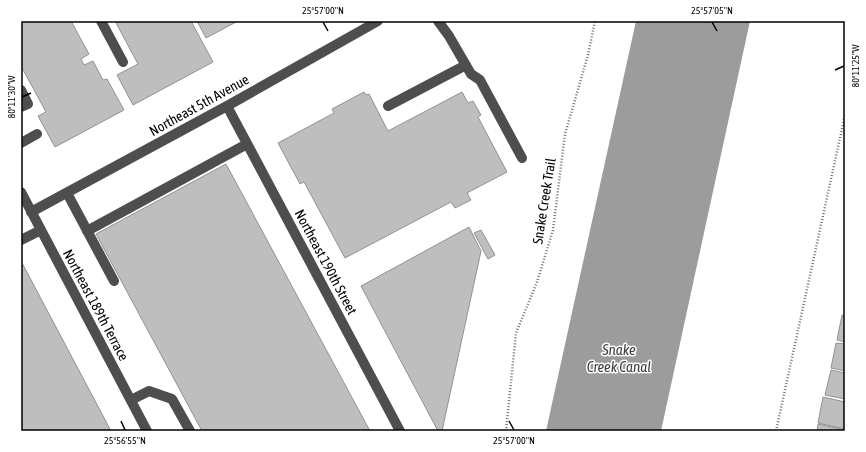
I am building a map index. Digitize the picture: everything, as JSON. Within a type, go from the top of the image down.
[{"type":"street","points":[[101,21],[123,62]]},
{"type":"street","name":"Northeast 5th Avenue","points":[[31,212],[378,21]]},
{"type":"street","points":[[438,21],[449,36],[471,74],[480,80],[522,158]]},
{"type":"street","points":[[388,106],[466,65]]},
{"type":"street","points":[[21,90],[28,104],[21,107]]},
{"type":"street","name":"Northeast 190th Street","points":[[226,106],[400,431]]},
{"type":"street","points":[[21,143],[38,134]]},
{"type":"street","points":[[87,231],[247,144]]},
{"type":"street","name":"Northeast 189th Terrace","points":[[21,192],[147,431]]},
{"type":"street","points":[[67,193],[114,281]]},
{"type":"street","points":[[21,240],[41,230]]},
{"type":"street","points":[[131,400],[149,391],[172,399],[190,431]]},
{"type":"path","name":"Snake Creek Trail","points":[[506,431],[516,333],[537,282],[552,230],[565,134],[588,55],[595,21]]},
{"type":"path","points":[[776,431],[845,115]]},
{"type":"water","name":"Snake Creek Canal","points":[[636,21],[750,21],[661,431],[546,431]]},
{"type":"building","points":[[21,21],[71,21],[89,54],[81,59],[84,65],[93,61],[103,80],[107,79],[124,110],[55,147],[38,116],[46,112],[21,66]]},
{"type":"building","points":[[115,21],[191,21],[213,62],[133,105],[117,75],[138,64]]},
{"type":"building","points":[[197,21],[238,21],[206,38]]},
{"type":"building","points":[[364,92],[366,95],[369,94],[388,131],[462,92],[468,103],[473,101],[481,115],[478,117],[507,172],[467,193],[471,200],[455,208],[451,202],[345,258],[304,182],[300,184],[278,143],[334,113],[332,109]]},
{"type":"building","points":[[226,164],[370,431],[202,431],[96,234]]},
{"type":"building","points":[[469,227],[481,251],[442,431],[438,431],[361,286]]},
{"type":"building","points":[[481,230],[495,255],[488,259],[474,233]]},
{"type":"building","points":[[21,261],[111,431],[21,431]]},
{"type":"building","points":[[842,315],[845,316],[845,342],[837,340]]},
{"type":"building","points":[[836,343],[845,344],[845,371],[831,368]]},
{"type":"building","points":[[831,370],[845,373],[845,399],[825,395]]},
{"type":"building","points":[[823,397],[845,402],[845,429],[818,423]]},
{"type":"building","points":[[818,424],[845,430],[845,431],[817,431]]}]
